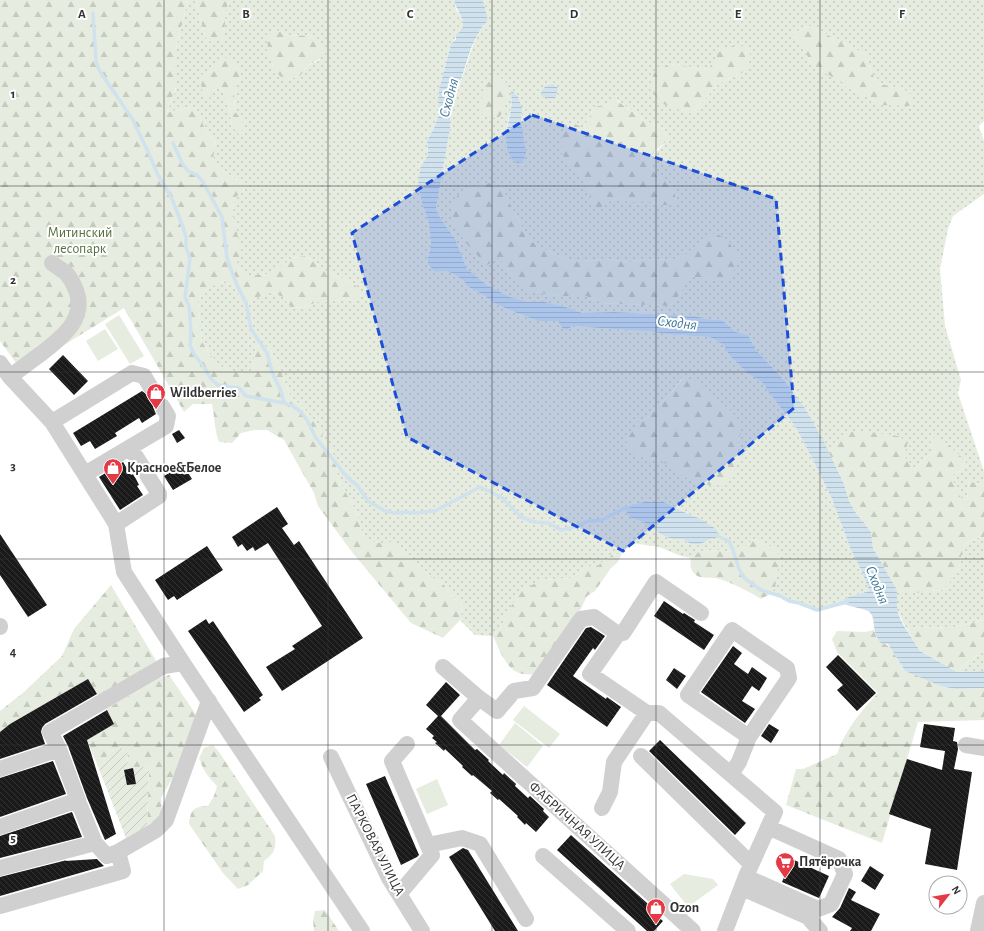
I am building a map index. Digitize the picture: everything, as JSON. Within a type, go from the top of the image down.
[{"type":"street","points":[[10,377],[63,337],[73,324],[78,314],[80,305],[74,284],[67,274],[52,263]]},
{"type":"street","points":[[0,362],[10,377],[52,422],[116,524],[124,572],[362,931]]},
{"type":"street","points":[[52,422],[132,373],[144,376],[150,386]]},
{"type":"street","points":[[85,474],[166,426],[168,416],[162,406]]},
{"type":"street","points":[[116,524],[159,496],[130,447]]},
{"type":"street","points":[[701,612],[656,582],[623,633],[618,634],[590,674],[646,713],[659,713],[775,812],[746,876],[725,931]]},
{"type":"street","points":[[443,667],[479,698],[497,711],[514,692],[533,688],[581,619],[594,617],[618,634]]},
{"type":"street","points":[[731,774],[739,762],[749,737],[789,678],[787,668],[732,630],[688,695],[749,737]]},
{"type":"street","points":[[183,663],[164,666],[50,732],[59,749],[95,843],[107,856],[118,852],[156,830],[166,820],[209,701]]},
{"type":"street","name":"ФАБРИЧНАЯ УЛИЦА","points":[[479,698],[460,720],[683,928]]},
{"type":"street","points":[[602,808],[610,792],[614,762],[646,713]]},
{"type":"street","points":[[399,894],[432,855],[392,761],[407,744]]},
{"type":"street","points":[[966,745],[984,748]]},
{"type":"street","points":[[0,769],[59,749]]},
{"type":"street","points":[[642,756],[746,876],[808,917],[820,931]]},
{"type":"street","name":"ПАРКОВАЯ УЛИЦА","points":[[331,757],[389,878],[422,931]]},
{"type":"street","points":[[0,826],[78,801]]},
{"type":"street","points":[[746,876],[818,910],[831,904],[845,874],[839,859],[768,827]]},
{"type":"street","points":[[428,845],[462,838],[480,844],[526,919]]},
{"type":"street","points":[[0,868],[95,843]]},
{"type":"street","points":[[0,906],[123,871],[118,852]]},
{"type":"street","points":[[543,856],[628,931]]},
{"type":"street","points":[[978,931],[984,903]]},
{"type":"highlighted area","points":[[532,115],[776,199],[794,408],[623,551],[407,437],[352,233]]},
{"type":"green space","name":"Митинский лесопарк","points":[[0,0],[188,0],[176,48],[176,87],[167,112],[195,107],[207,133],[216,142],[213,165],[236,179],[245,189],[235,198],[233,211],[242,253],[236,265],[245,275],[259,275],[272,273],[292,258],[305,256],[328,272],[353,283],[363,294],[355,301],[342,298],[330,302],[316,302],[304,308],[291,307],[283,297],[270,292],[246,303],[239,296],[232,284],[219,282],[207,289],[198,300],[202,342],[219,365],[241,374],[253,370],[256,345],[269,347],[281,371],[291,398],[302,406],[311,416],[319,428],[324,440],[332,451],[338,479],[357,512],[365,539],[378,543],[392,542],[403,550],[413,561],[433,578],[444,585],[452,596],[463,606],[460,620],[443,638],[411,623],[352,552],[318,506],[314,493],[284,440],[267,430],[254,430],[241,433],[232,443],[219,442],[212,404],[193,404],[184,412],[124,308],[22,371],[0,341]]},
{"type":"green space","points":[[188,0],[195,0],[207,42],[228,3],[228,0],[454,0],[456,9],[462,18],[462,31],[457,35],[450,47],[439,89],[438,101],[440,111],[434,128],[428,137],[428,155],[420,168],[418,185],[430,231],[431,246],[428,264],[436,272],[445,271],[452,273],[464,281],[467,286],[508,310],[538,321],[558,321],[563,329],[566,330],[573,326],[710,337],[724,345],[729,355],[747,373],[763,383],[795,426],[832,499],[851,550],[869,590],[844,599],[844,602],[835,606],[817,610],[789,601],[780,596],[770,594],[775,588],[774,548],[755,539],[740,550],[730,552],[720,550],[700,551],[691,558],[681,556],[659,547],[632,543],[622,553],[612,555],[597,566],[587,567],[571,578],[543,580],[518,594],[500,629],[493,636],[475,635],[460,620],[463,606],[452,596],[444,585],[413,561],[403,550],[392,543],[378,543],[365,539],[357,512],[338,479],[332,451],[324,440],[319,428],[302,406],[291,398],[281,371],[269,347],[256,345],[253,370],[241,374],[219,365],[202,342],[198,300],[207,289],[219,282],[232,284],[239,296],[270,292],[283,297],[291,307],[304,308],[316,302],[330,302],[342,298],[355,301],[353,283],[328,272],[305,256],[292,258],[272,274],[245,275],[236,265],[233,211],[235,198],[245,189],[236,179],[213,165],[216,142],[207,133],[195,107],[167,112],[176,88],[176,48]],"holes":[[[275,30],[288,35],[315,36],[320,60],[308,65],[300,76],[287,79],[280,75],[272,65]],[[212,71],[241,75],[234,92],[235,112],[242,119],[232,127],[229,107],[222,88],[213,90],[202,75]],[[683,377],[708,391],[717,401],[729,409],[741,433],[737,446],[739,461],[696,484],[662,461],[649,459],[626,441],[638,422],[650,416],[657,406],[668,397]],[[644,502],[664,502],[699,518],[710,539],[701,544],[691,544],[682,539],[672,539],[662,535],[645,523],[629,517],[634,504]]]},
{"type":"green space","points":[[195,0],[228,0],[223,39],[207,42]]},
{"type":"green space","points":[[483,0],[984,0],[984,121],[979,126],[984,141],[984,194],[953,216],[948,229],[940,269],[945,326],[961,380],[958,393],[984,471],[984,486],[969,481],[967,500],[960,498],[951,476],[961,470],[966,461],[955,452],[928,436],[936,452],[923,459],[916,470],[904,456],[877,434],[864,431],[837,442],[829,453],[805,408],[784,380],[756,350],[748,335],[736,332],[722,320],[706,319],[695,316],[614,312],[582,313],[545,302],[528,302],[510,297],[487,285],[467,269],[455,239],[439,216],[436,208],[450,129],[450,114],[472,48],[480,30],[488,20]],"holes":[[[810,26],[865,54],[876,83],[904,89],[883,105],[849,88],[813,65],[793,33]],[[670,64],[708,70],[746,71],[718,84],[692,114]],[[511,91],[522,108],[522,134],[511,158],[506,146],[507,126],[511,108]],[[617,100],[644,120],[665,130],[667,141],[650,158],[651,166],[661,179],[672,186],[676,205],[664,205],[652,202],[629,202],[618,199],[607,202],[591,203],[589,191],[578,171],[583,128],[594,107],[605,105]],[[502,188],[527,237],[537,246],[564,258],[578,262],[604,259],[631,262],[644,259],[671,260],[684,256],[704,239],[728,240],[740,261],[716,281],[690,276],[676,300],[670,306],[602,303],[586,296],[560,296],[533,292],[512,279],[507,268],[498,257]]]},
{"type":"green space","points":[[810,26],[865,54],[876,83],[904,89],[913,96],[910,106],[883,105],[849,88],[813,65],[793,33]]},
{"type":"green space","points":[[275,30],[288,35],[315,36],[324,46],[320,59],[308,65],[300,76],[287,79],[282,77],[274,69],[267,40]]},
{"type":"green space","points":[[738,45],[751,49],[746,71],[718,84],[692,114],[663,104],[649,88],[654,73],[670,64],[708,70],[721,49]]},
{"type":"green space","points":[[224,57],[232,60],[240,66],[241,75],[234,93],[235,112],[242,119],[244,128],[239,135],[232,127],[229,107],[222,88],[213,90],[211,98],[203,94],[201,84],[202,75],[212,71]]},
{"type":"green space","points":[[495,76],[503,79],[509,86],[507,100],[498,119],[481,114],[481,102],[484,88]]},
{"type":"green space","points":[[616,100],[644,120],[665,130],[667,141],[657,149],[650,158],[651,166],[661,179],[672,186],[676,205],[664,205],[652,202],[629,202],[618,199],[607,202],[599,211],[591,203],[589,191],[578,171],[569,164],[562,154],[561,142],[564,131],[573,123],[583,128],[594,107],[605,105]]},
{"type":"green space","points":[[488,183],[502,188],[527,237],[537,246],[564,258],[578,262],[604,259],[631,262],[644,259],[671,260],[684,256],[704,239],[715,233],[728,240],[740,261],[729,278],[716,281],[690,276],[676,300],[670,306],[602,303],[586,296],[560,296],[533,292],[521,288],[512,279],[507,268],[498,258],[487,265],[464,241],[452,219],[451,210],[453,204],[462,191],[467,188]]},
{"type":"green space","points":[[119,315],[144,356],[130,364],[105,324]]},
{"type":"green space","points":[[105,329],[118,349],[98,361],[86,341]]},
{"type":"green space","points":[[684,377],[697,382],[717,401],[729,409],[738,419],[741,433],[737,446],[739,461],[733,473],[723,483],[710,485],[696,484],[662,461],[635,456],[626,441],[638,422],[650,416],[657,406],[668,397]]},
{"type":"green space","points":[[864,431],[898,436],[908,442],[904,456],[916,470],[923,459],[936,452],[927,435],[945,442],[966,461],[961,470],[951,476],[961,498],[967,500],[969,481],[984,486],[984,537],[977,538],[965,544],[958,572],[943,590],[915,593],[897,590],[873,548],[871,532],[856,513],[849,501],[844,484],[829,453],[837,442],[849,432]]},
{"type":"green space","points":[[984,537],[984,620],[951,628],[920,627],[907,630],[897,610],[897,590],[915,592],[943,590],[958,572],[965,544],[977,538]]},
{"type":"green space","points":[[755,539],[774,548],[780,556],[775,588],[770,594],[761,599],[725,581],[698,576],[694,573],[691,565],[691,558],[700,551],[720,550],[730,552],[740,550]]},
{"type":"green space","points":[[622,553],[618,562],[611,568],[595,591],[587,596],[575,621],[535,675],[519,673],[510,667],[503,657],[493,636],[500,629],[518,594],[525,588],[543,580],[571,578],[587,567],[597,566],[612,555]]},
{"type":"green space","points":[[111,585],[158,664],[99,697],[88,680],[10,724],[0,732],[0,711],[24,692],[62,656],[74,629]]},
{"type":"green space","points":[[984,620],[984,651],[970,660],[957,672],[920,651],[907,630],[920,627],[951,628]]},
{"type":"green space","points":[[874,630],[877,639],[890,647],[905,671],[956,689],[984,688],[984,720],[918,722],[882,843],[786,805],[796,769],[803,769],[837,754],[844,737],[854,721],[878,693],[837,652],[832,639],[837,631],[865,632]]},
{"type":"green space","points":[[984,651],[984,671],[957,672],[970,660]]},
{"type":"green space","points":[[169,675],[197,716],[176,772],[161,798],[162,818],[147,826],[149,766],[128,768],[127,748],[110,751],[99,769],[87,740],[114,724],[106,709],[160,678]]},
{"type":"green space","points":[[524,706],[560,734],[549,748],[513,720]]},
{"type":"green space","points":[[515,723],[543,746],[527,767],[499,745]]},
{"type":"green space","points":[[213,745],[275,836],[274,850],[264,861],[263,871],[248,885],[238,889],[223,873],[189,824],[192,812],[196,808],[208,806],[214,796],[217,786],[206,773],[199,758],[204,748]]},
{"type":"green space","points":[[127,747],[128,768],[149,766],[147,826],[126,838],[99,769],[110,751]]},
{"type":"green space","points":[[437,779],[448,805],[427,814],[416,789]]},
{"type":"green space","points":[[684,874],[713,879],[718,885],[688,907],[670,884]]},
{"type":"green space","points":[[325,910],[339,931],[314,931],[313,921],[315,911]]},
{"type":"water","name":"Сходня","points":[[454,0],[483,0],[488,20],[480,30],[471,48],[450,114],[450,129],[436,208],[439,216],[455,239],[467,269],[487,285],[510,297],[528,302],[545,302],[582,313],[614,312],[695,316],[706,319],[722,320],[736,332],[748,335],[756,350],[784,380],[805,408],[824,442],[844,484],[849,501],[856,513],[871,532],[873,548],[897,590],[897,610],[900,618],[920,651],[957,672],[984,671],[984,688],[956,689],[941,686],[905,671],[888,644],[881,643],[877,638],[872,615],[863,609],[846,605],[844,599],[869,590],[851,550],[832,499],[795,426],[763,383],[747,373],[729,355],[724,345],[710,337],[573,326],[566,330],[563,329],[558,321],[538,321],[492,302],[482,294],[467,286],[464,281],[452,273],[445,271],[436,272],[428,264],[431,246],[430,231],[418,185],[420,168],[428,155],[427,140],[434,128],[440,111],[438,101],[439,89],[451,44],[456,39],[456,35],[461,31],[463,26],[462,18]]},
{"type":"water","points":[[552,84],[558,88],[555,99],[542,97],[541,91],[546,86]]},
{"type":"water","points":[[511,90],[518,97],[522,108],[521,122],[526,153],[523,162],[517,163],[511,158],[506,145],[511,107]]},
{"type":"water","points":[[644,502],[664,502],[699,518],[716,529],[719,537],[710,539],[701,544],[691,544],[682,539],[672,539],[662,535],[645,523],[629,517],[625,508]]},
{"type":"building","points":[[63,355],[88,381],[74,395],[49,369]]},
{"type":"building","points":[[159,388],[165,397],[157,398],[154,402],[153,407],[156,414],[142,423],[139,418],[115,433],[117,436],[95,449],[90,441],[81,446],[73,433],[142,391],[151,395],[155,394]]},
{"type":"building","points":[[179,430],[185,438],[177,443],[172,434]]},
{"type":"building","points":[[123,462],[131,475],[133,474],[139,485],[137,486],[143,495],[120,510],[99,477]]},
{"type":"building","points":[[183,465],[192,479],[173,490],[164,476]]},
{"type":"building","points":[[277,507],[288,524],[282,528],[294,545],[299,541],[363,638],[282,691],[266,667],[295,649],[292,646],[322,626],[268,543],[255,551],[253,547],[247,551],[242,544],[238,547],[232,537]]},
{"type":"building","points":[[0,534],[47,605],[28,617],[0,575]]},
{"type":"building","points":[[207,546],[223,570],[177,600],[174,596],[168,600],[155,580]]},
{"type":"building","points":[[664,601],[695,620],[694,622],[714,635],[704,650],[654,616]]},
{"type":"building","points":[[206,619],[209,624],[213,621],[263,695],[259,698],[261,700],[244,712],[188,631]]},
{"type":"building","points":[[591,627],[605,636],[595,650],[593,648],[573,676],[606,699],[607,697],[621,707],[607,727],[547,685],[586,628]]},
{"type":"building","points":[[733,646],[742,653],[734,664],[748,674],[752,667],[767,678],[759,691],[752,686],[742,701],[755,709],[745,723],[701,692]]},
{"type":"building","points":[[838,655],[876,693],[857,711],[837,690],[843,685],[826,667]]},
{"type":"building","points":[[674,668],[686,676],[677,689],[666,680]]},
{"type":"building","points":[[88,679],[97,694],[45,724],[41,732],[45,744],[0,759],[0,732],[10,724]]},
{"type":"building","points":[[446,682],[460,695],[441,716],[475,750],[477,749],[503,775],[504,773],[516,784],[515,786],[528,798],[530,796],[544,809],[543,811],[549,817],[536,832],[526,823],[525,825],[517,817],[518,816],[490,793],[492,791],[473,775],[472,776],[445,749],[444,751],[435,743],[437,742],[432,738],[434,736],[426,729],[438,716],[426,705]]},
{"type":"building","points":[[107,710],[114,724],[87,740],[116,834],[105,840],[63,736]]},
{"type":"building","points":[[769,724],[779,730],[771,743],[761,736]]},
{"type":"building","points":[[924,724],[955,728],[953,741],[957,742],[958,749],[954,769],[972,772],[957,870],[925,864],[931,829],[889,814],[907,759],[942,770],[945,751],[920,747]]},
{"type":"building","points":[[660,740],[746,823],[735,835],[649,751]]},
{"type":"building","points":[[53,761],[66,794],[0,817],[0,778]]},
{"type":"building","points":[[133,768],[136,784],[127,785],[124,770]]},
{"type":"building","points":[[385,776],[419,855],[401,865],[366,784]]},
{"type":"building","points":[[72,812],[82,837],[0,858],[0,836]]},
{"type":"building","points":[[571,835],[657,912],[655,914],[663,921],[654,931],[647,931],[557,850]]},
{"type":"building","points":[[463,848],[468,850],[518,931],[495,931],[449,857]]},
{"type":"building","points":[[97,859],[104,866],[0,896],[0,877],[67,860],[65,861]]},
{"type":"building","points":[[792,859],[829,876],[819,898],[782,882]]},
{"type":"building","points":[[870,866],[884,875],[875,890],[861,881]]},
{"type":"building","points":[[849,888],[856,892],[851,900],[880,914],[871,931],[850,931],[852,928],[832,917],[840,908]]},
{"type":"waterway","points":[[93,13],[96,61],[99,70],[133,120],[157,173],[172,199],[186,237],[186,247],[190,259],[185,297],[189,306],[191,336],[190,345],[194,354],[210,378],[218,385],[239,388],[246,396],[284,403]]},
{"type":"waterway","points":[[173,143],[182,163],[188,171],[197,175],[203,182],[222,217],[227,258],[237,285],[246,303],[251,329],[267,353],[272,372],[281,391],[284,403],[293,406],[301,412],[316,438],[349,479],[357,485],[368,501],[385,511],[395,513],[435,511],[480,487],[501,497],[521,517],[535,522],[549,523],[561,530],[575,527],[588,521],[602,520],[625,508],[629,509]]},
{"type":"waterway","points":[[715,535],[729,541],[739,569],[744,578],[761,590],[817,610],[847,602]]},
{"type":"tunnel","points":[[150,386],[162,406]]},
{"type":"place","name":"Wildberries","points":[[156,410]]},
{"type":"place","name":"Красное&Белое","points":[[113,485]]},
{"type":"place","name":"Пятёрочка","points":[[785,879]]},
{"type":"place","name":"Ozon","points":[[656,925]]}]
